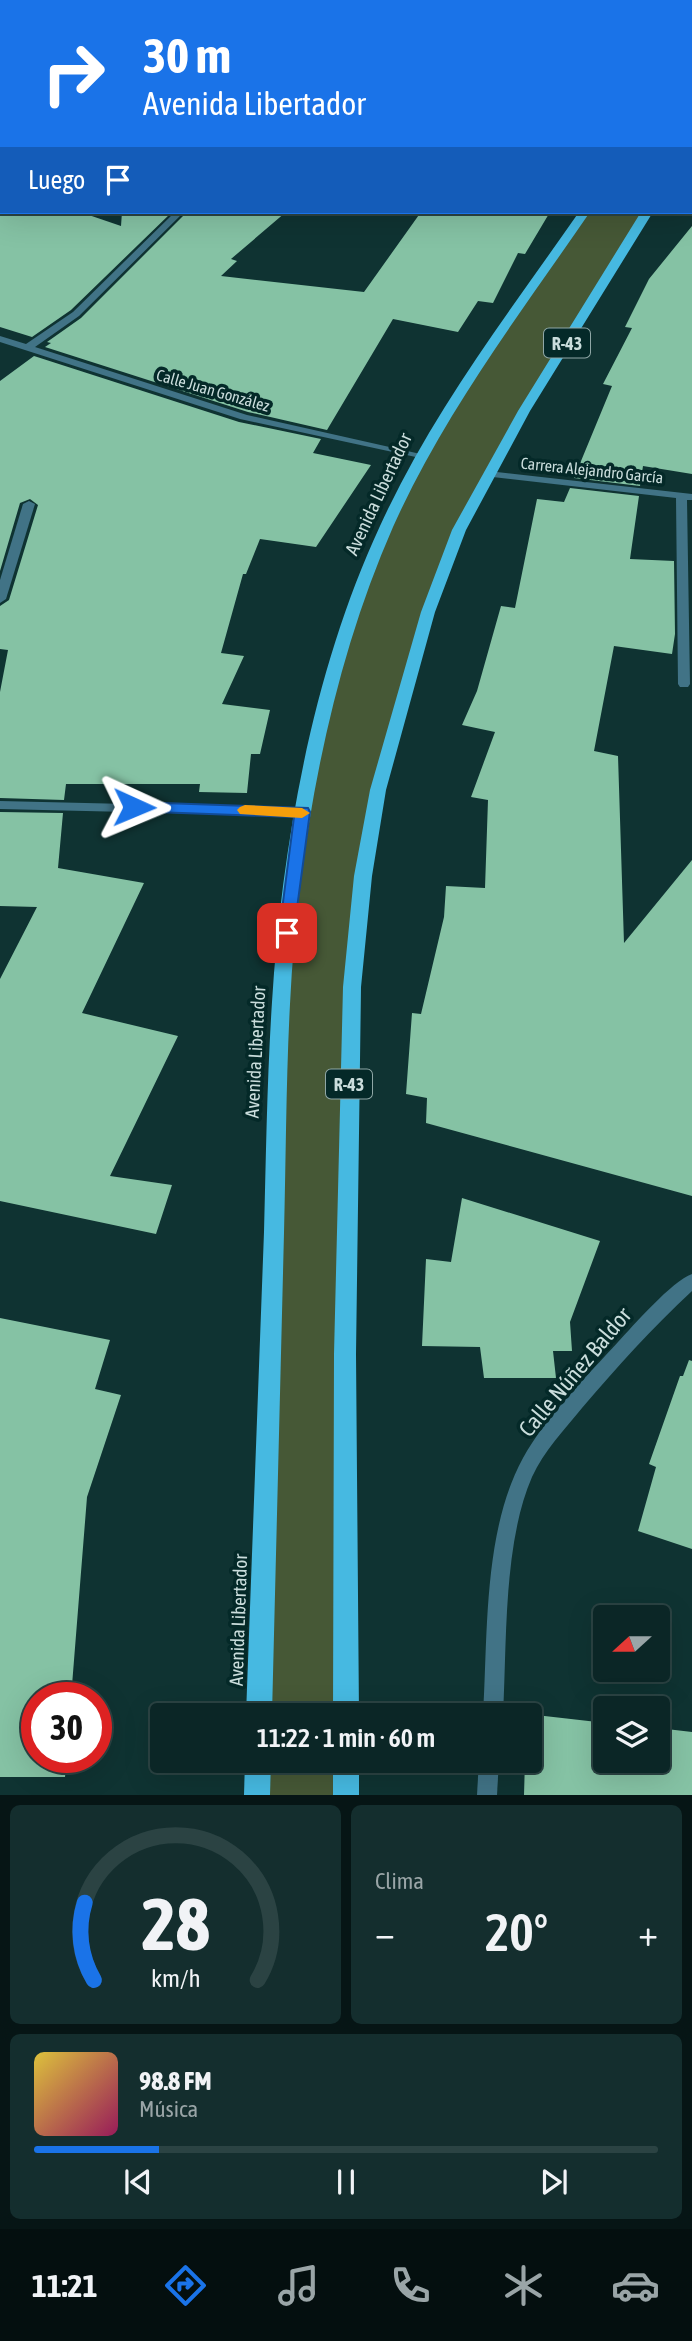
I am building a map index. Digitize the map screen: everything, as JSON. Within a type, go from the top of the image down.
[{"type":"main road","name":"Avenida Libertador","points":[[259,1703],[281,1001],[291,889],[302,812],[320,727],[340,652],[373,562],[421,457],[460,392],[583,214]]},
{"type":"main road","name":"R-43","points":[[346,1703],[348,1120],[352,987],[363,876],[378,790],[428,612],[459,530],[524,411],[646,214]]},
{"type":"main road","points":[[257,1795],[258,1773]]},
{"type":"main road","points":[[346,1773],[346,1795]]},
{"type":"street","points":[[28,348],[76,314],[178,214]]},
{"type":"street","name":"Calle Juan González","points":[[0,339],[244,416],[421,457]]},
{"type":"street","name":"Carrera Alejandro García","points":[[488,474],[686,496]]},
{"type":"street","points":[[684,684],[686,496]]},
{"type":"street","points":[[0,599],[29,503]]},
{"type":"street","points":[[0,805],[302,812]]},
{"type":"street","name":"Calle Núñez Baldor","points":[[494,1703],[505,1553],[521,1481],[549,1435],[610,1362],[663,1306],[692,1281]]},
{"type":"street","points":[[487,1795],[488,1773]]},
{"type":"green space","points":[[583,214],[646,214],[488,474],[428,612],[363,876],[346,1703],[259,1703],[291,889],[340,652],[415,466]]},
{"type":"green space","points":[[258,1773],[346,1773],[346,1795],[257,1795]]},
{"type":"building","points":[[0,214],[86,214],[121,226],[122,214],[170,214],[71,310],[32,337],[0,327]]},
{"type":"building","points":[[185,214],[284,214],[231,259],[237,261],[221,276],[364,292],[420,214],[549,214],[525,254],[518,253],[493,303],[478,301],[458,332],[393,319],[327,430],[248,412],[45,347],[51,343],[47,342],[81,318]]},
{"type":"building","points":[[692,226],[692,474],[643,466],[640,486],[574,478],[612,386],[603,384],[632,328],[625,327],[649,279]]},
{"type":"building","points":[[34,356],[239,422],[321,439],[313,453],[371,465],[316,547],[260,539],[246,574],[243,574],[221,653],[244,656],[222,704],[270,710],[260,754],[251,754],[247,793],[199,792],[200,784],[66,784],[64,800],[0,798],[0,692],[8,650],[0,649],[0,606],[9,600],[38,505],[30,499],[20,503],[0,571],[0,381]]},
{"type":"building","points":[[570,488],[639,496],[630,559],[674,561],[675,634],[672,654],[614,646],[594,751],[618,756],[624,943],[692,860],[692,1196],[426,1123],[427,1098],[406,1094],[412,1013],[421,1014],[444,917],[446,886],[485,888],[488,800],[471,797],[495,732],[462,725],[477,691],[501,606],[515,608],[537,499],[564,502]]},
{"type":"building","points":[[0,812],[63,813],[58,868],[144,883],[82,1013],[178,1036],[110,1176],[172,1185],[156,1234],[0,1201],[0,979],[37,907],[0,906]]},
{"type":"building","points":[[462,1198],[600,1241],[570,1322],[572,1351],[553,1351],[556,1378],[484,1378],[480,1347],[422,1346],[426,1259],[451,1262]]},
{"type":"building","points":[[0,1318],[110,1340],[95,1389],[121,1395],[87,1497],[72,1682],[21,1682],[21,1773],[65,1773],[65,1777],[0,1777]]},
{"type":"building","points":[[689,1360],[692,1361],[692,1549],[638,1531],[656,1467],[649,1464],[680,1376],[683,1376]]},
{"type":"building","points":[[542,1716],[593,1722],[593,1773],[670,1773],[670,1729],[692,1732],[692,1795],[524,1795],[525,1773],[542,1773]]},
{"type":"slow traffic","points":[[245,810],[302,813]]},
{"type":"route","points":[[134,807],[302,812],[287,933]]}]
